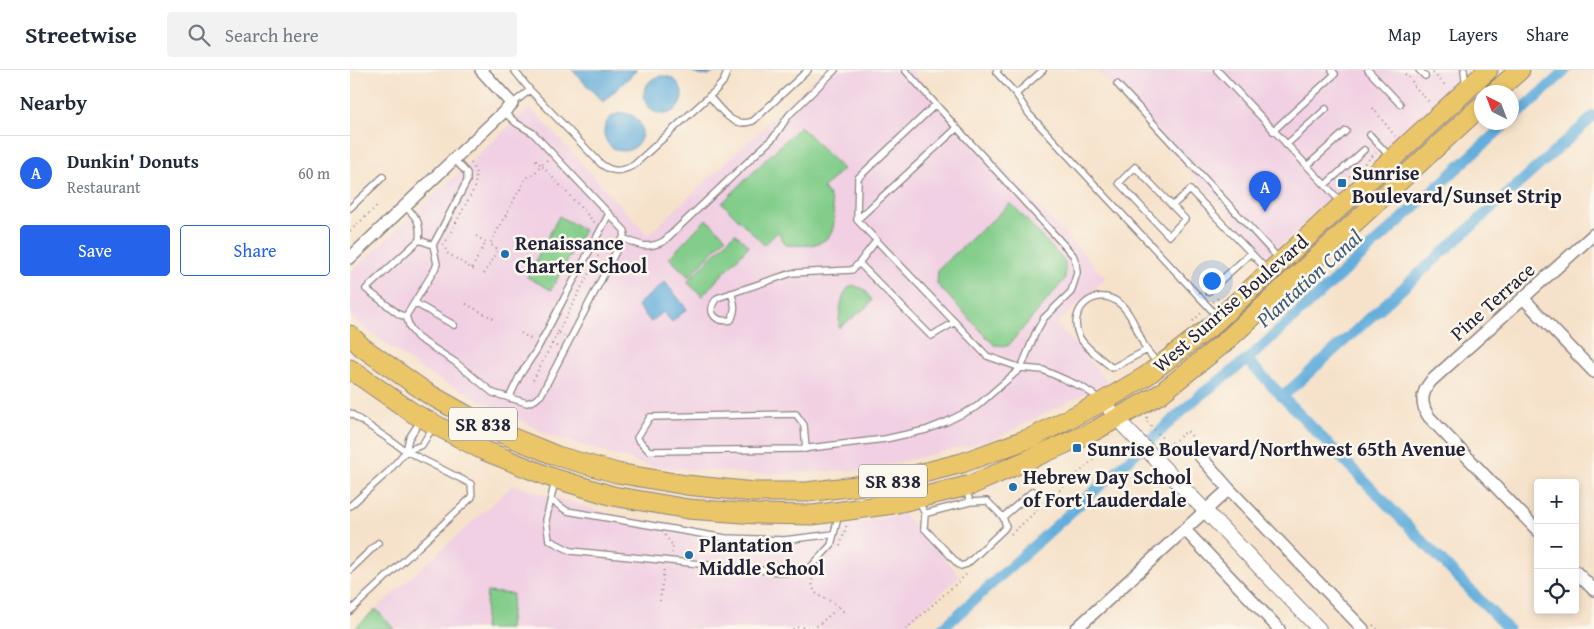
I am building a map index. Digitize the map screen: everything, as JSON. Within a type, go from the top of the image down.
[{"type":"highway","name":"West Sunrise Boulevard","points":[[350,335],[362,347],[427,393],[491,429],[563,457],[617,473],[686,485],[754,492],[807,492],[888,482],[962,463],[1033,437],[1104,401],[1159,366],[1219,318],[1392,159],[1454,93],[1488,70]]},
{"type":"highway","points":[[1503,85],[1520,70]]},
{"type":"highway","name":"West Sunrise Boulevard","points":[[350,369],[428,422],[483,450],[556,479],[613,496],[688,509],[756,514],[844,514],[893,504],[921,506],[967,494],[1094,431],[1160,394],[1225,342],[1474,112]]},
{"type":"highway","points":[[921,506],[921,489],[930,480],[987,464],[996,456],[1000,449]]},
{"type":"highway","points":[[556,479],[563,457]]},
{"type":"street","points":[[351,254],[405,206],[508,108],[480,70]]},
{"type":"street","name":"Pine Terrace","points":[[1534,527],[1434,422],[1426,412],[1422,400],[1425,389],[1431,381],[1594,234]]},
{"type":"street","points":[[1523,298],[1594,372]]},
{"type":"street","points":[[1104,401],[1117,419],[1319,629]]},
{"type":"street","points":[[1200,456],[1229,489],[1363,629]]},
{"type":"street","points":[[1076,629],[1229,489]]},
{"type":"street","points":[[1186,530],[1279,629]]},
{"type":"street","points":[[1579,575],[1594,590]]},
{"type":"lane","points":[[514,70],[530,90],[601,164],[608,169],[617,170],[626,169],[634,165],[723,82],[728,70]]},
{"type":"lane","points":[[709,96],[733,122],[745,124],[753,121],[808,70]]},
{"type":"lane","points":[[623,238],[646,246],[654,246],[664,241],[774,137],[789,114],[835,70]]},
{"type":"lane","points":[[806,449],[804,425],[796,414],[650,416],[637,438],[649,451],[806,449],[885,439],[926,430],[976,407],[1021,368],[1034,334],[1044,318],[1072,292],[1077,273],[1073,256],[905,70]]},
{"type":"lane","points":[[1016,94],[1043,70]]},
{"type":"lane","points":[[1217,70],[1343,204]]},
{"type":"lane","points":[[1273,130],[1335,74],[1332,70]]},
{"type":"lane","points":[[1368,70],[1400,104]]},
{"type":"lane","points":[[1419,70],[1425,76]]},
{"type":"lane","points":[[1454,93],[1465,80],[1464,70]]},
{"type":"lane","points":[[996,71],[1016,94],[1029,114],[1219,318]]},
{"type":"lane","points":[[1117,84],[1275,267]]},
{"type":"lane","points":[[406,316],[410,328],[418,338],[455,362],[493,393],[527,403],[541,395],[625,231],[533,134],[516,123],[508,108],[530,90]]},
{"type":"lane","points":[[936,104],[858,178],[857,220],[987,356],[1021,368],[1043,370],[1082,387],[1104,401]]},
{"type":"lane","points":[[1286,145],[1326,109]]},
{"type":"lane","points":[[857,220],[957,128]]},
{"type":"lane","points":[[1308,166],[1346,130]]},
{"type":"lane","points":[[1370,135],[1392,159]]},
{"type":"lane","points":[[1325,185],[1364,150]]},
{"type":"lane","points":[[406,316],[437,264],[433,245],[467,181],[467,173],[454,159]]},
{"type":"lane","points":[[1135,167],[1172,206],[1185,219],[1169,236],[1119,183],[1135,167]]},
{"type":"lane","points":[[350,208],[383,177]]},
{"type":"lane","points":[[1172,206],[1190,190],[1251,253],[1275,267]]},
{"type":"lane","points":[[405,206],[416,218],[420,229],[419,240],[366,289],[400,316],[406,316]]},
{"type":"lane","points":[[509,398],[609,214]]},
{"type":"lane","points":[[419,240],[433,245]]},
{"type":"lane","points":[[731,293],[735,304],[734,313],[731,320],[723,321],[715,317],[712,310],[712,304],[717,298],[731,293],[792,273],[852,270],[876,241]]},
{"type":"lane","points":[[1208,292],[1251,253]]},
{"type":"lane","points":[[859,263],[931,336],[955,322]]},
{"type":"lane","points":[[1147,350],[1112,368],[1080,338],[1075,323],[1077,312],[1082,305],[1090,300],[1102,297],[1110,298],[1125,309],[1147,350],[1159,366]]},
{"type":"lane","points":[[415,302],[454,325]]},
{"type":"lane","points":[[350,413],[406,451],[471,484],[472,497],[350,611]]},
{"type":"lane","points":[[350,506],[388,472],[406,451],[409,438],[428,422]]},
{"type":"lane","points":[[406,451],[422,445],[428,422]]},
{"type":"lane","points":[[556,479],[546,520],[549,540],[571,551],[790,574],[810,568],[831,545],[844,514]]},
{"type":"lane","points":[[1003,517],[1033,491]]},
{"type":"lane","points":[[921,506],[924,528],[958,565],[962,566],[967,564],[1006,526],[1003,517],[987,501],[967,494]]},
{"type":"lane","points":[[551,500],[567,511],[725,538],[784,540],[834,534]]},
{"type":"lane","points":[[350,570],[378,543]]},
{"type":"path","points":[[1430,70],[1454,93]]},
{"type":"path","points":[[1405,74],[1432,104]]},
{"type":"path","points":[[484,274],[498,249],[490,244],[526,178],[534,174],[553,154]]},
{"type":"path","points":[[535,159],[596,224]]},
{"type":"path","points":[[471,163],[476,173],[475,187],[444,245],[447,253],[473,269],[486,242],[473,234]]},
{"type":"path","points":[[350,231],[378,205]]},
{"type":"path","points":[[533,380],[598,256]]},
{"type":"path","points":[[466,304],[496,320]]},
{"type":"path","points":[[558,332],[570,339]]},
{"type":"path","points":[[521,333],[533,340]]},
{"type":"path","points":[[545,334],[555,338]]},
{"type":"path","points":[[552,344],[564,350]]},
{"type":"path","points":[[1148,423],[1167,444]]},
{"type":"path","points":[[838,548],[842,542],[844,514]]},
{"type":"path","points":[[814,571],[812,584],[817,597],[834,603],[844,613]]},
{"type":"path","points":[[793,629],[795,627],[815,628],[839,607]]},
{"type":"shaded area","points":[[825,70],[911,70],[1106,278],[1057,324],[1108,382],[994,439],[866,470],[755,474],[649,466],[549,435],[425,372],[364,328],[350,315],[350,273],[530,107],[648,235]]},
{"type":"shaded area","points":[[1097,70],[1466,70],[1468,73],[1268,257]]},
{"type":"shaded area","name":"Plantation Middle School","points":[[513,485],[622,518],[713,530],[799,533],[904,514],[960,576],[902,629],[394,629],[376,609]]},
{"type":"green space","points":[[800,126],[843,169],[823,188],[831,200],[833,209],[834,221],[832,230],[828,237],[815,244],[786,245],[778,232],[764,245],[722,203]]},
{"type":"green space","points":[[1011,203],[1065,262],[1065,279],[1008,346],[994,345],[937,284],[938,269]]},
{"type":"green space","points":[[559,216],[584,230],[551,290],[527,277]]},
{"type":"green space","points":[[706,219],[726,237],[689,277],[669,258]]},
{"type":"green space","points":[[735,233],[749,246],[702,296],[687,282]]},
{"type":"green space","points":[[852,285],[864,289],[872,300],[868,306],[839,328],[843,298],[848,288]]},
{"type":"green space","points":[[487,592],[513,594],[509,629],[484,629]]},
{"type":"green space","points":[[376,609],[394,629],[354,629]]},
{"type":"water","points":[[572,70],[637,70],[603,102]]},
{"type":"water","points":[[690,70],[718,70],[704,76]]},
{"type":"water","points":[[663,76],[677,81],[682,95],[677,109],[663,114],[649,109],[644,95],[649,81]]},
{"type":"water","points":[[623,113],[637,118],[642,132],[637,146],[623,151],[609,146],[604,132],[609,118]]},
{"type":"water","points":[[665,282],[687,309],[672,322],[663,312],[651,322],[637,305]]},
{"type":"waterway","name":"Plantation Canal","points":[[1519,114],[1566,70]]},
{"type":"waterway","points":[[1282,397],[1594,116]]},
{"type":"waterway","points":[[942,629],[1199,396],[1247,360],[1499,130]]},
{"type":"waterway","points":[[1247,360],[1508,629]]},
{"type":"place","name":"Sunrise Boulevard/Sunset Strip","points":[[1342,183]]},
{"type":"place","name":"Dunkin' Donuts","points":[[1265,212]]},
{"type":"place","name":"Renaissance Charter School","points":[[505,254]]},
{"type":"place","name":"Sunrise Boulevard/Northwest 65th Avenue","points":[[1077,448]]},
{"type":"place","name":"Hebrew Day School of Fort Lauderdale","points":[[1013,487]]},
{"type":"place","name":"Plantation Middle School","points":[[689,555]]}]
